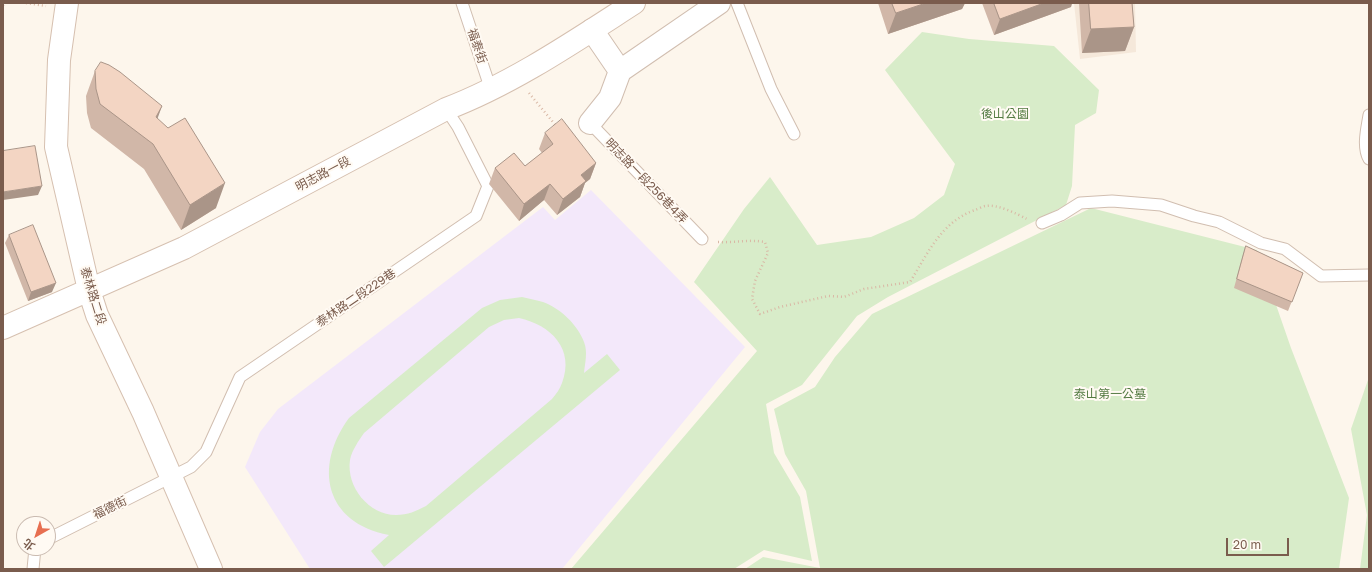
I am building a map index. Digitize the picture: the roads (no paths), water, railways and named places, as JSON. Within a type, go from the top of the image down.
[{"type":"main road","name":"泰林路二段","points":[[67,3],[59,60],[56,147],[89,290],[97,315],[212,569]]},
{"type":"main road","name":"明志路一段","points":[[3,328],[184,248],[446,109],[478,97],[592,30],[634,3]]},
{"type":"main road","points":[[590,123],[610,98],[620,71],[719,3]]},
{"type":"main road","points":[[592,30],[620,71]]},
{"type":"lane","name":"福泰街","points":[[462,3],[491,90]]},
{"type":"lane","points":[[737,3],[770,89],[794,134]]},
{"type":"lane","name":"泰林路二段229巷","points":[[172,478],[191,467],[206,452],[240,377],[476,216],[488,186],[458,127],[446,109]]},
{"type":"lane","points":[[1369,115],[1366,155],[1369,159]]},
{"type":"lane","name":"明志路一段256巷4弄","points":[[590,123],[702,238]]},
{"type":"lane","points":[[1042,223],[1061,215],[1080,203],[1112,201],[1161,205],[1218,222],[1261,243],[1285,249],[1322,276],[1369,275]]},
{"type":"lane","name":"福德街","points":[[56,535],[172,478]]},
{"type":"lane","points":[[33,569],[34,556]]},
{"type":"park label","name":"後山公園","points":[[1005,114]]},
{"type":"park label","name":"泰山第一公墓","points":[[1110,394]]}]
